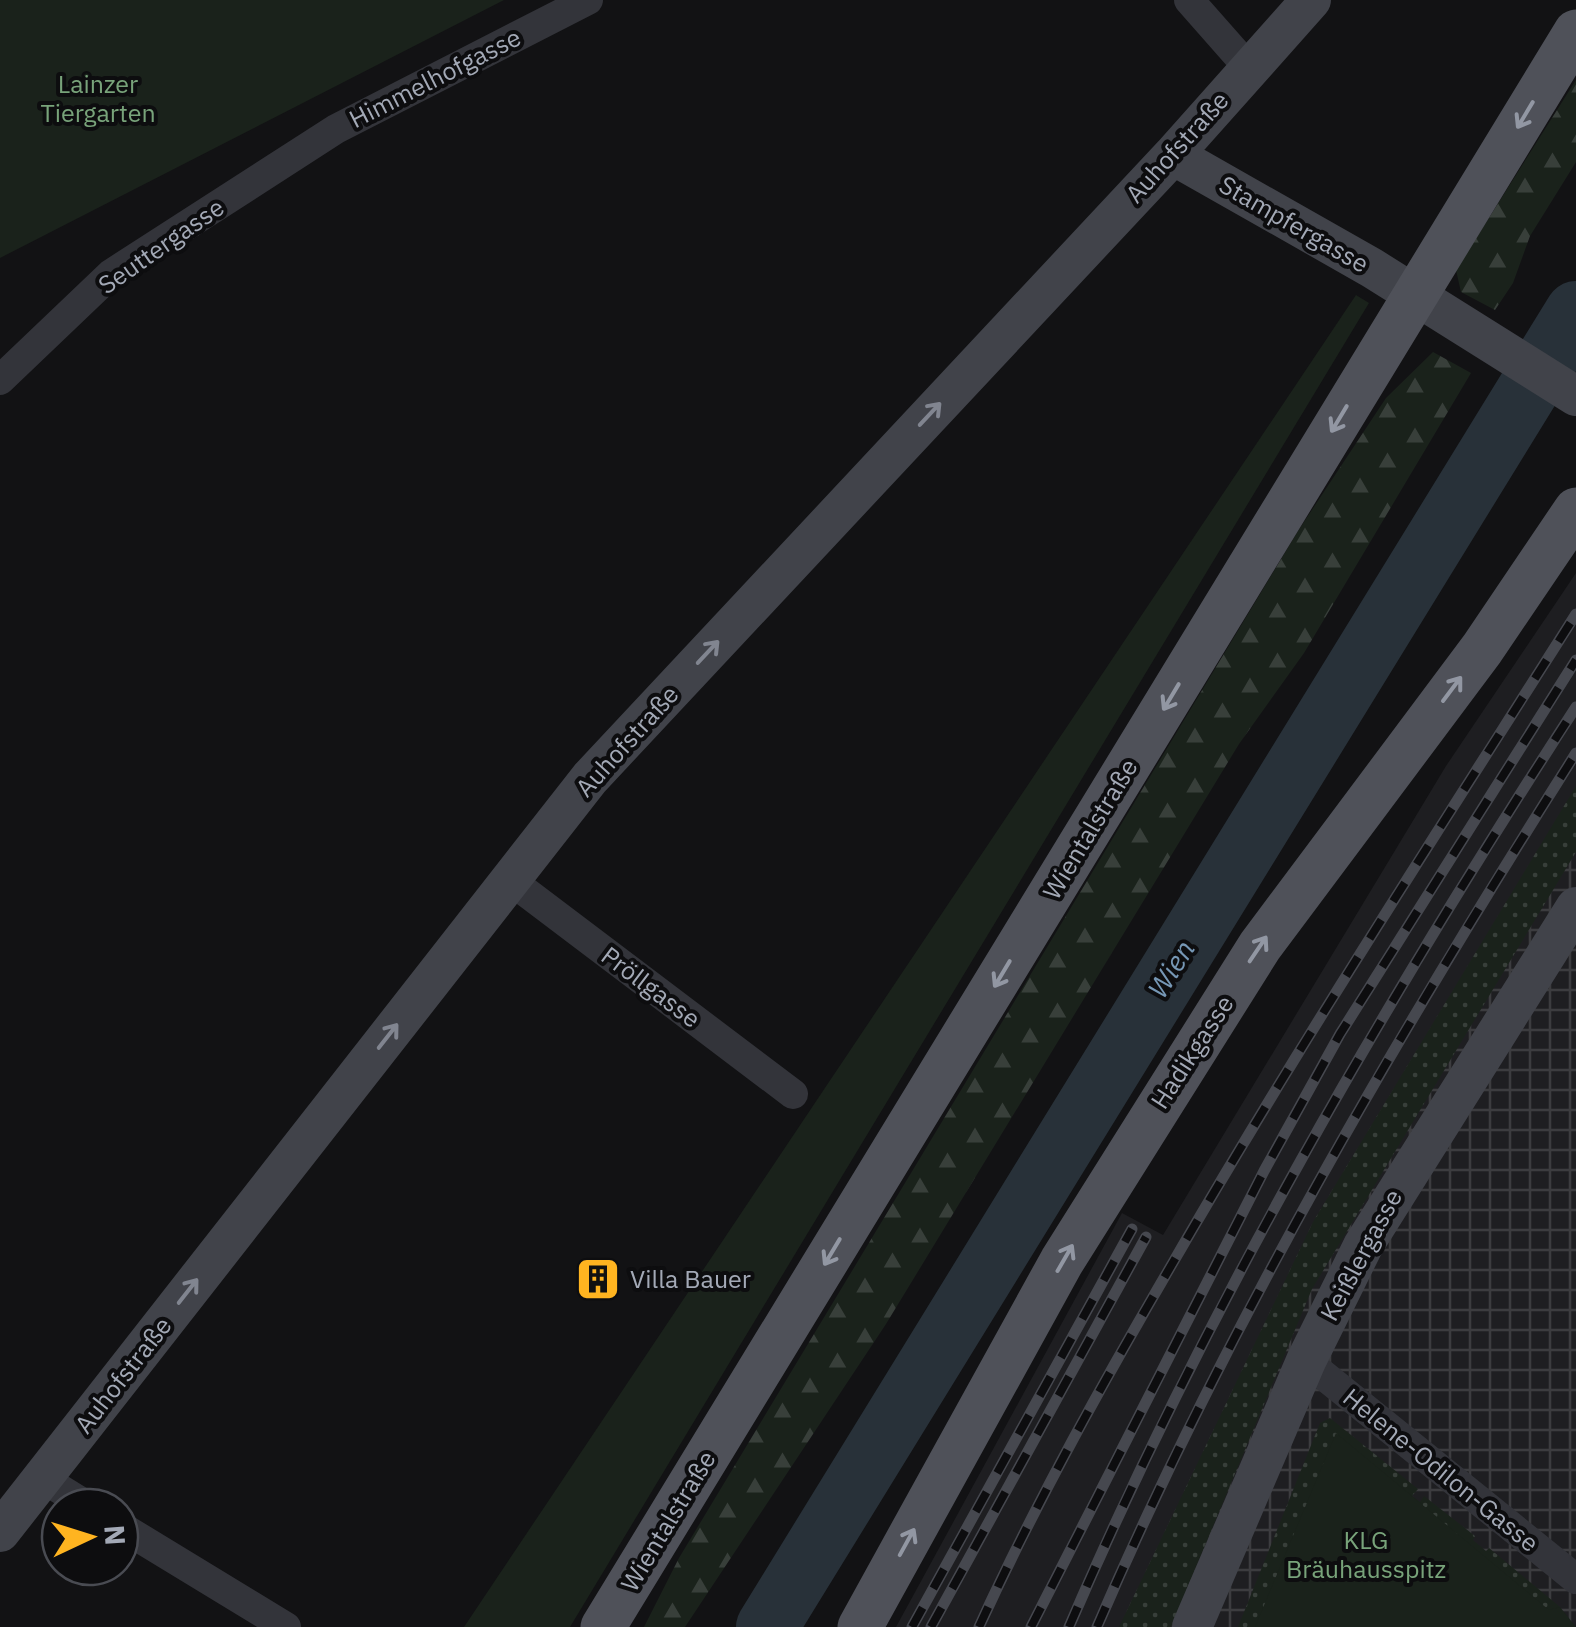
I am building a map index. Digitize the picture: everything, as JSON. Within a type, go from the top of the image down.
[{"type":"main road","name":"Wientalstraße","points":[[603,1627],[1430,306],[1576,32]]},
{"type":"main road","name":"Hadikgasse","points":[[860,1627],[1111,1178],[1260,946],[1482,649],[1576,510]]},
{"type":"street","name":"Himmelhofgasse","points":[[336,129],[588,0]]},
{"type":"street","points":[[1189,0],[1248,67]]},
{"type":"street","name":"Auhofstraße","points":[[0,1532],[590,778],[1173,154],[1311,0]]},
{"type":"street","name":"Seuttergasse","points":[[0,380],[112,274],[336,129]]},
{"type":"street","name":"Stampfergasse","points":[[1173,154],[1576,396]]},
{"type":"street","name":"Pröllgasse","points":[[510,880],[792,1094]]},
{"type":"street","name":"Keißlergasse","points":[[1192,1627],[1306,1362],[1384,1207],[1576,908]]},
{"type":"street","name":"Helene-Odilon-Gasse","points":[[1306,1362],[1576,1579]]},
{"type":"street","points":[[42,1478],[56,1487]]},
{"type":"street","points":[[140,1538],[286,1627]]},
{"type":"shaded area","points":[[1576,573],[1576,792],[1119,1627],[896,1627],[1122,1213],[1163,1235],[1446,766]]},
{"type":"shaded area","points":[[1576,788],[1576,1627],[1119,1627],[1313,1222]]},
{"type":"green space","name":"Lainzer Tiergarten","points":[[0,0],[504,0],[0,258]]},
{"type":"green space","points":[[1576,80],[1576,162],[1530,236],[1513,283],[1495,310],[1461,292],[1456,270]]},
{"type":"green space","points":[[1356,295],[1369,303],[570,1627],[464,1627]]},
{"type":"green space","points":[[1433,352],[1471,373],[1304,653],[1239,744],[886,1324],[685,1627],[644,1627],[679,1558],[1298,531],[1386,398]]},
{"type":"green space","points":[[1576,786],[1576,852],[1312,1289],[1171,1627],[1119,1627],[1313,1222]]},
{"type":"green space","name":"KLG Bräuhausspitz","points":[[1330,1418],[1418,1489],[1412,1496],[1420,1502],[1424,1496],[1475,1536],[1473,1540],[1486,1551],[1489,1548],[1560,1607],[1561,1614],[1551,1627],[1238,1627],[1320,1423]]},
{"type":"green space","name":"KLG Bräuhausspitz","points":[[1336,1433],[1549,1610],[1560,1607],[1576,1627],[1255,1627]]},
{"type":"waterway","name":"Wien","points":[[767,1627],[1576,312]]},
{"type":"railway","points":[[979,1627],[1072,1440],[1223,1177],[1576,614]]},
{"type":"railway","points":[[1031,1627],[1264,1171],[1340,1034],[1576,660]]},
{"type":"railway","points":[[1069,1627],[1180,1389],[1303,1156],[1436,929],[1576,707]]},
{"type":"railway","points":[[1097,1627],[1203,1401],[1319,1181],[1445,965],[1576,753]]},
{"type":"railway","points":[[912,1627],[1132,1229]]},
{"type":"railway","points":[[931,1627],[1146,1237]]},
{"type":"place","name":"Villa Bauer","points":[[598,1279]]}]
